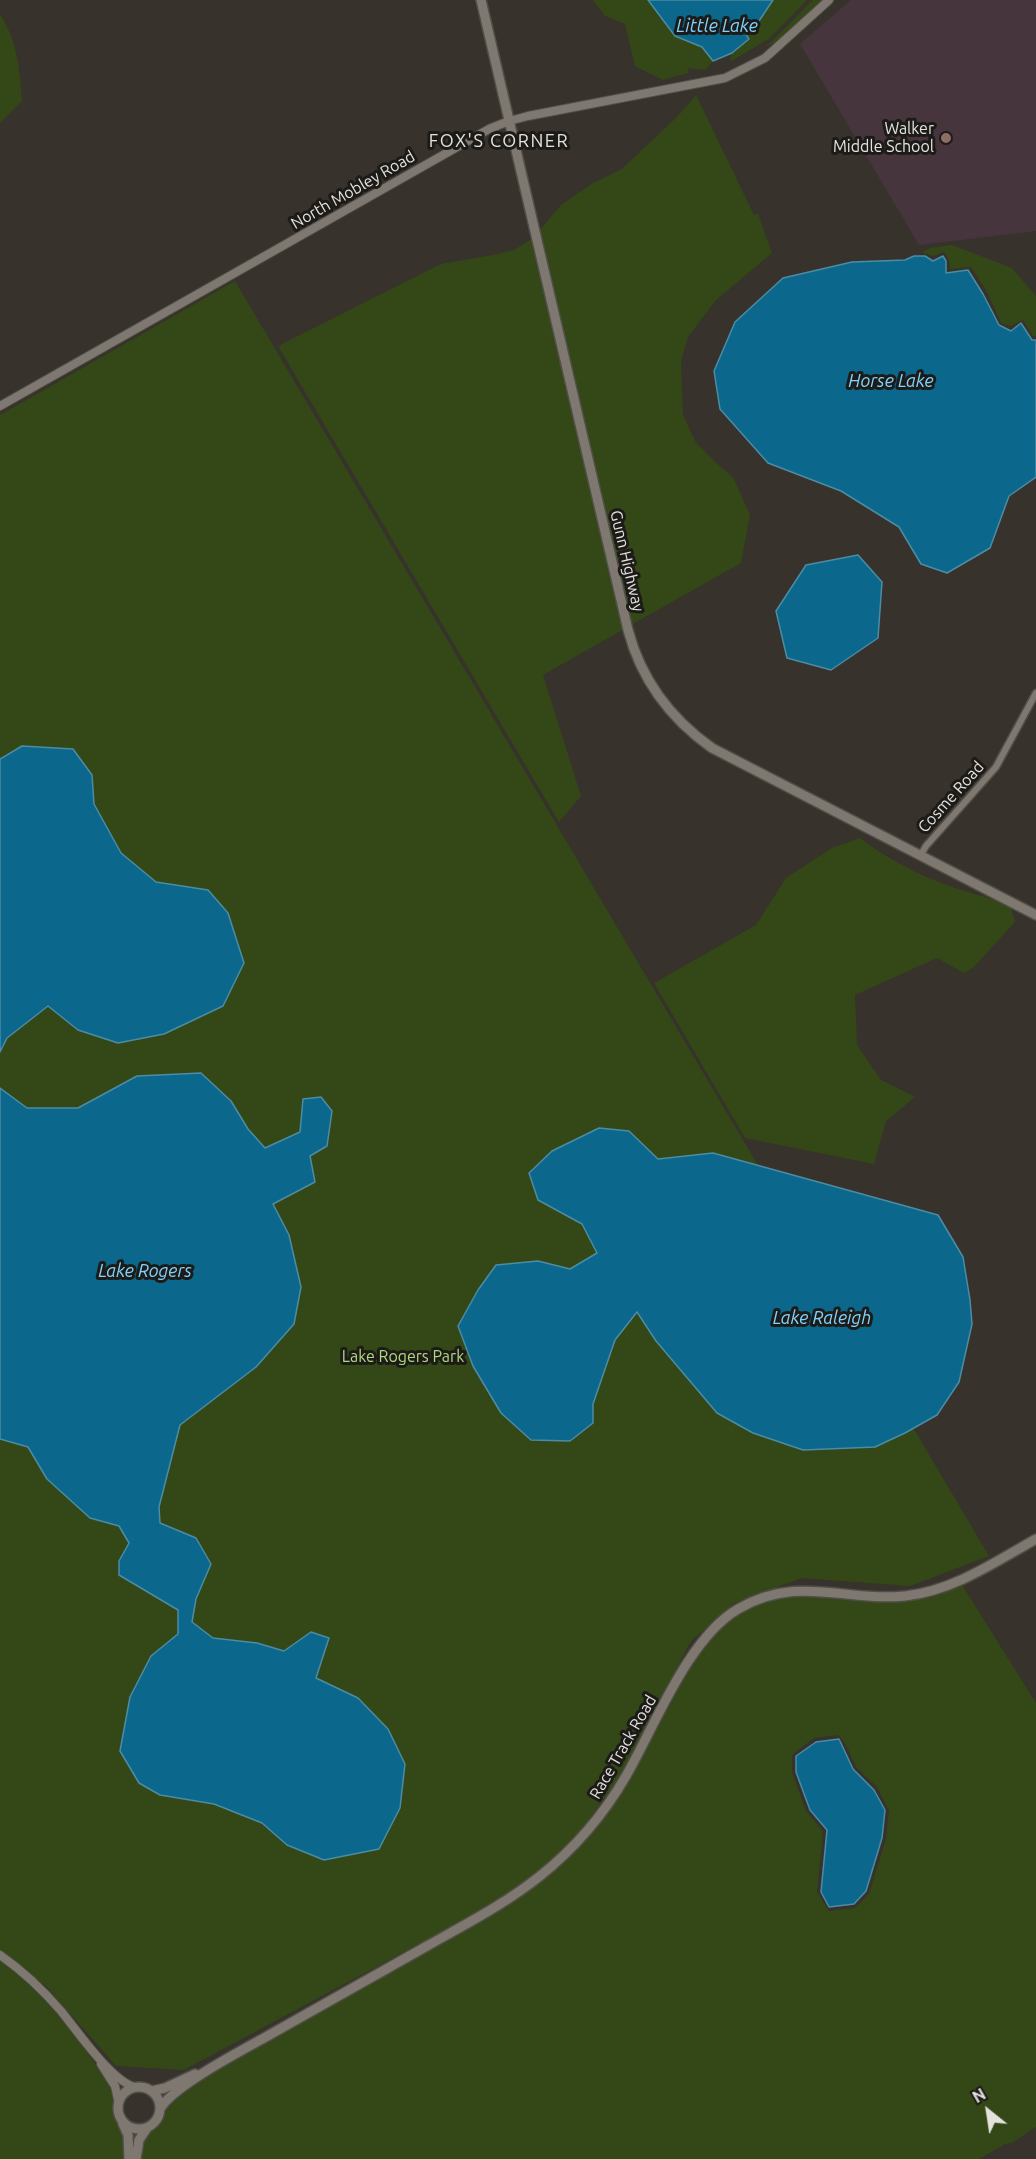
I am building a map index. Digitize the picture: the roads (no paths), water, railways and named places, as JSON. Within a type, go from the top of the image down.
[{"type":"main road","name":"Gunn Highway","points":[[481,0],[628,630],[635,653],[647,678],[676,717],[712,748],[1036,915]]},
{"type":"main road","name":"Race Track Road","points":[[160,2109],[166,2099],[216,2065],[489,1911],[527,1887],[556,1862],[606,1807],[624,1779],[691,1656],[710,1631],[730,1613],[764,1596],[796,1590],[887,1597],[908,1596],[930,1591],[971,1575],[1036,1539]]},
{"type":"main road","name":"Race Track Road","points":[[152,2091],[165,2088],[216,2065]]},
{"type":"main road","points":[[129,2159],[129,2134],[117,2112],[118,2100],[122,2094],[141,2086],[157,2096],[160,2109],[156,2120],[139,2140],[136,2159]]},
{"type":"main road","points":[[122,2122],[134,2129],[147,2128]]},
{"type":"street","name":"North Mobley Road","points":[[0,406],[489,129],[509,121],[725,78],[765,58],[829,0]]},
{"type":"street","name":"Cosme Road","points":[[920,856],[926,846],[996,767],[1036,693]]},
{"type":"street","points":[[0,1955],[20,1970],[46,1995],[90,2048],[122,2081],[135,2087]]},
{"type":"street","points":[[90,2048],[116,2086],[118,2100]]},
{"type":"water","name":"Little Lake","points":[[648,0],[773,0],[757,24],[746,22],[743,30],[749,39],[732,53],[713,61],[702,47],[675,36]]},
{"type":"water","name":"Horse Lake","points":[[914,256],[925,256],[933,261],[943,256],[946,261],[946,273],[968,270],[999,325],[1011,331],[1021,323],[1032,340],[1036,340],[1036,477],[1009,496],[990,548],[947,573],[921,564],[899,527],[841,491],[768,463],[720,409],[714,371],[735,322],[783,278],[852,262],[905,260]]},
{"type":"water","points":[[858,555],[882,582],[878,638],[831,670],[787,658],[776,611],[806,565]]},
{"type":"water","points":[[22,746],[73,749],[92,775],[94,804],[121,853],[156,882],[208,890],[228,913],[244,963],[223,1006],[164,1034],[118,1043],[78,1030],[48,1006],[7,1038],[0,1052],[0,759]]},
{"type":"water","name":"Lake Rogers","points":[[201,1073],[231,1101],[248,1129],[265,1148],[300,1132],[303,1099],[321,1097],[332,1111],[327,1146],[310,1156],[315,1182],[273,1204],[289,1235],[301,1287],[294,1324],[256,1367],[180,1425],[159,1507],[160,1523],[196,1538],[211,1564],[196,1599],[192,1622],[213,1638],[257,1643],[284,1651],[311,1632],[329,1638],[316,1678],[358,1698],[388,1729],[405,1764],[400,1808],[379,1849],[324,1860],[287,1845],[262,1823],[214,1804],[160,1795],[139,1783],[120,1751],[130,1697],[151,1656],[178,1634],[178,1610],[119,1575],[119,1561],[129,1543],[119,1526],[90,1518],[47,1479],[28,1447],[0,1439],[0,1088],[27,1108],[78,1108],[137,1076]]},
{"type":"water","name":"Lake Raleigh","points":[[599,1128],[629,1131],[658,1159],[713,1153],[938,1215],[963,1257],[972,1324],[959,1382],[937,1415],[875,1447],[803,1450],[753,1433],[717,1413],[656,1341],[637,1312],[615,1340],[593,1404],[593,1423],[570,1441],[531,1440],[501,1413],[473,1366],[458,1326],[478,1290],[496,1265],[538,1261],[570,1269],[597,1253],[582,1224],[538,1200],[529,1173],[552,1151]]},
{"type":"water","points":[[839,1739],[853,1769],[874,1790],[885,1810],[882,1838],[866,1891],[854,1904],[829,1907],[821,1892],[827,1830],[810,1810],[796,1772],[796,1756],[816,1742]]},
{"type":"place","name":"Walker Middle School","points":[[946,138]]},
{"type":"district","name":"FOX'S CORNER","points":[[499,141]]},
{"type":"park label","name":"Lake Rogers Park","points":[[403,1357]]}]
